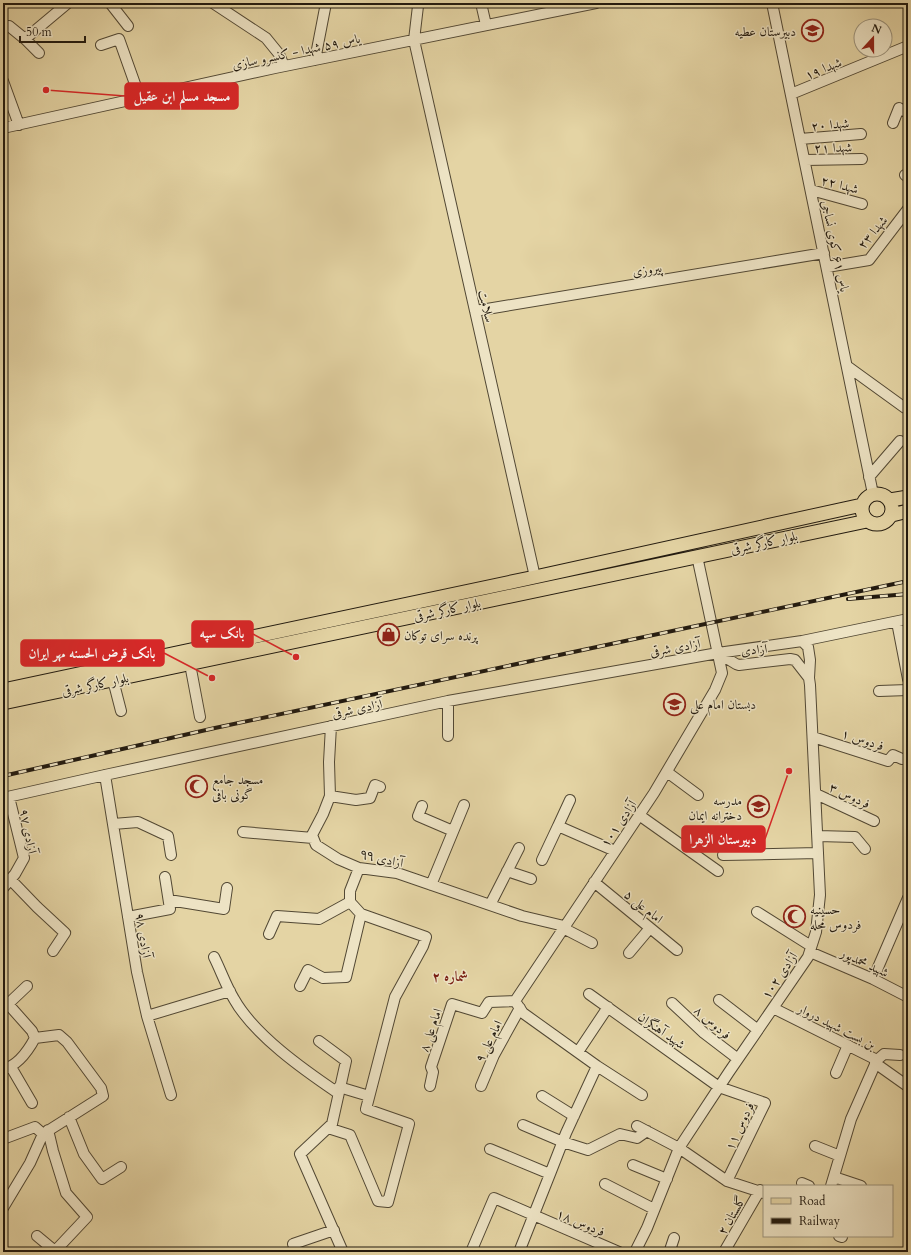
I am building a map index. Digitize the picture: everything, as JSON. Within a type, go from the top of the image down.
[{"type":"main road","points":[[892,515],[893,510],[890,500],[885,495],[879,493],[873,494],[864,500],[862,511],[867,521],[874,524],[881,524],[892,515],[908,511]]},
{"type":"main road","points":[[890,500],[908,497]]},
{"type":"main road","name":"بلوار کارگر شرقی","points":[[3,703],[190,664],[286,637],[535,577],[862,506]]},
{"type":"main road","name":"بلوار کارگر شرقی","points":[[6,687],[286,637],[867,521]]},
{"type":"street","points":[[25,39],[68,3]]},
{"type":"street","points":[[110,3],[128,26]]},
{"type":"street","points":[[212,3],[266,38],[278,54],[284,66]]},
{"type":"street","points":[[314,60],[326,3]]},
{"type":"street","points":[[481,3],[486,25]]},
{"type":"street","name":"یاس ۵۹ شهدا - کنسرو سازی","points":[[3,128],[284,66],[486,25],[562,6],[596,3]]},
{"type":"street","name":"یاس ۶۱ کوی نساجی","points":[[772,3],[873,494]]},
{"type":"street","name":"سلامت","points":[[418,6],[414,40],[535,577]]},
{"type":"street","points":[[9,26],[39,53]]},
{"type":"street","points":[[100,45],[119,39],[140,98]]},
{"type":"street","name":"شهدا ۱۹","points":[[791,94],[908,46]]},
{"type":"street","points":[[3,81],[19,125]]},
{"type":"street","points":[[894,123],[899,108],[908,113]]},
{"type":"street","name":"شهدا ۲۰","points":[[800,139],[861,134]]},
{"type":"street","name":"شهدا ۲۱","points":[[805,160],[862,159]]},
{"type":"street","name":"شهدا ۲۲","points":[[811,190],[862,204]]},
{"type":"street","name":"شهدا ۲۳","points":[[827,267],[869,260],[908,209]]},
{"type":"street","name":"پیروزی","points":[[475,311],[824,253]]},
{"type":"street","points":[[847,366],[905,408]]},
{"type":"street","points":[[869,477],[900,441]]},
{"type":"street","name":"آزادی ۱۰۱","points":[[517,1004],[564,927],[667,772],[715,690],[722,673],[697,556]]},
{"type":"street","name":"آزادی","points":[[718,652],[802,641],[908,619]]},
{"type":"street","points":[[897,622],[908,679]]},
{"type":"street","points":[[802,641],[808,647],[810,660],[808,678]]},
{"type":"street","name":"آزادی","points":[[718,652],[739,665],[790,659],[795,660],[808,678]]},
{"type":"street","name":"آزادی شرقی","points":[[6,798],[105,775],[448,702],[718,652]]},
{"type":"street","points":[[190,664],[200,717]]},
{"type":"street","name":"آزادی ۱۰۲","points":[[635,1252],[679,1148],[808,957],[816,932],[820,895],[813,737],[808,678]]},
{"type":"street","points":[[113,680],[121,711]]},
{"type":"street","points":[[879,691],[908,690]]},
{"type":"street","points":[[448,702],[448,736]]},
{"type":"street","points":[[243,832],[313,838],[312,835],[330,796],[329,762],[331,726]]},
{"type":"street","name":"فردوس ۱","points":[[813,737],[888,761],[893,755],[902,758]]},
{"type":"street","points":[[667,772],[698,794]]},
{"type":"street","name":"آزادی ۹۸","points":[[105,775],[137,972],[147,1016],[171,1095]]},
{"type":"street","points":[[330,796],[356,800],[370,798],[375,785],[380,787]]},
{"type":"street","name":"فردوس ۳","points":[[816,794],[874,821]]},
{"type":"street","name":"آزادی ۹۷","points":[[3,888],[24,858],[6,798]]},
{"type":"street","points":[[542,860],[570,800]]},
{"type":"street","points":[[431,885],[464,805]]},
{"type":"street","points":[[422,806],[418,816],[453,831]]},
{"type":"street","points":[[639,815],[718,871]]},
{"type":"street","points":[[113,824],[138,822],[168,836],[171,855]]},
{"type":"street","points":[[558,826],[615,850]]},
{"type":"street","points":[[818,836],[855,837],[865,849]]},
{"type":"street","name":"آزادی ٩٩","points":[[313,838],[316,845],[338,859],[359,868],[397,873],[522,916],[564,927],[592,943]]},
{"type":"street","points":[[490,905],[519,848]]},
{"type":"street","points":[[723,855],[818,853]]},
{"type":"street","points":[[328,1128],[350,1135],[378,1201],[388,1202],[409,1124],[366,1109],[396,997],[423,946],[426,937],[362,914],[350,902],[350,891],[359,868]]},
{"type":"street","points":[[507,871],[531,879]]},
{"type":"street","points":[[128,917],[170,909],[166,877]]},
{"type":"street","points":[[10,879],[65,933],[53,951]]},
{"type":"street","name":"امام علی ۵","points":[[594,882],[677,950]]},
{"type":"street","points":[[169,900],[224,909],[227,888]]},
{"type":"street","points":[[873,979],[908,898]]},
{"type":"street","points":[[269,934],[277,916],[318,919],[350,902]]},
{"type":"street","name":"شهید محمدپور","points":[[757,912],[810,949],[908,997]]},
{"type":"street","points":[[300,986],[308,970],[323,978],[346,977],[362,914]]},
{"type":"street","points":[[629,953],[650,928]]},
{"type":"street","points":[[214,957],[234,1000],[254,1026],[280,1050],[338,1090],[369,1096]]},
{"type":"street","points":[[27,986],[5,1002],[32,1032],[35,1038]]},
{"type":"street","points":[[147,1016],[230,991]]},
{"type":"street","name":"شهید آهنگران","points":[[589,994],[719,1087]]},
{"type":"street","points":[[719,1000],[758,1030]]},
{"type":"street","name":"امام علی ۸","points":[[430,1086],[433,1072],[431,1067],[452,1004],[482,1013],[489,1002],[517,1004]]},
{"type":"street","name":"فردوس ۸","points":[[672,1003],[704,1033],[738,1059]]},
{"type":"street","points":[[517,1004],[523,1013],[597,1066],[642,1095]]},
{"type":"street","name":"امام علی ۹","points":[[481,1086],[517,1004]]},
{"type":"street","points":[[578,1052],[608,1007]]},
{"type":"street","name":"بن بست شهید دروار","points":[[773,1008],[876,1062],[851,1119],[833,1181]]},
{"type":"street","points":[[5,1202],[30,1163],[46,1132],[103,1096],[101,1088],[67,1042],[59,1036],[35,1038]]},
{"type":"street","points":[[32,1103],[7,1068],[29,1049],[35,1038]]},
{"type":"street","points":[[319,1041],[346,1061],[338,1090],[332,1124],[300,1154],[343,1252]]},
{"type":"street","points":[[836,1073],[848,1046]]},
{"type":"street","points":[[900,1055],[884,1054],[876,1062],[906,1085],[908,1082]]},
{"type":"street","points":[[519,1252],[563,1142],[597,1066]]},
{"type":"street","name":"فردوس ۱۱","points":[[719,1087],[765,1102],[727,1181]]},
{"type":"street","points":[[542,1096],[574,1116]]},
{"type":"street","points":[[69,1117],[84,1154],[102,1179],[121,1167]]},
{"type":"street","points":[[523,1125],[563,1142],[588,1150],[620,1134],[637,1138],[647,1131]]},
{"type":"street","points":[[637,1126],[679,1148],[727,1181],[762,1192]]},
{"type":"street","points":[[3,1139],[35,1128],[46,1132],[66,1193],[87,1217],[55,1251],[37,1236]]},
{"type":"street","points":[[815,1146],[840,1156]]},
{"type":"street","points":[[490,1149],[550,1174]]},
{"type":"street","points":[[633,1165],[667,1179]]},
{"type":"street","points":[[833,1181],[855,1185]]},
{"type":"street","points":[[605,1184],[654,1209]]},
{"type":"street","name":"گلستان ۲","points":[[724,1252],[762,1192]]},
{"type":"street","name":"فردوس ۱۸","points":[[471,1252],[494,1198],[619,1252]]},
{"type":"street","points":[[296,1252],[293,1244],[334,1230]]},
{"type":"street","points":[[674,1238],[670,1250],[675,1252]]},
{"type":"railway","points":[[3,776],[215,728],[908,581]]},
{"type":"railway","points":[[848,599],[908,594]]},
{"type":"place","name":"دبیرستان عطیه","points":[[812,31]]},
{"type":"place","name":"مسجد مسلم ابن عقیل","points":[[46,90]]},
{"type":"place","name":"پرنده سرای توکان","points":[[388,635]]},
{"type":"place","name":"بانک سپه","points":[[296,657]]},
{"type":"place","name":"بانک قرض الحسنه مهر ایران","points":[[212,678]]},
{"type":"place","name":"دبستان امام علی","points":[[674,704]]},
{"type":"place","name":"دبیرستان الزهرا","points":[[789,771]]},
{"type":"place","name":"مسجد جامع گونی بافی","points":[[197,786]]},
{"type":"place","name":"مدرسه دخترانه ایمان","points":[[758,807]]},
{"type":"place","name":"حسینیه فردوس محله","points":[[794,916]]},
{"type":"district","name":"شماره ۲","points":[[450,976]]}]
